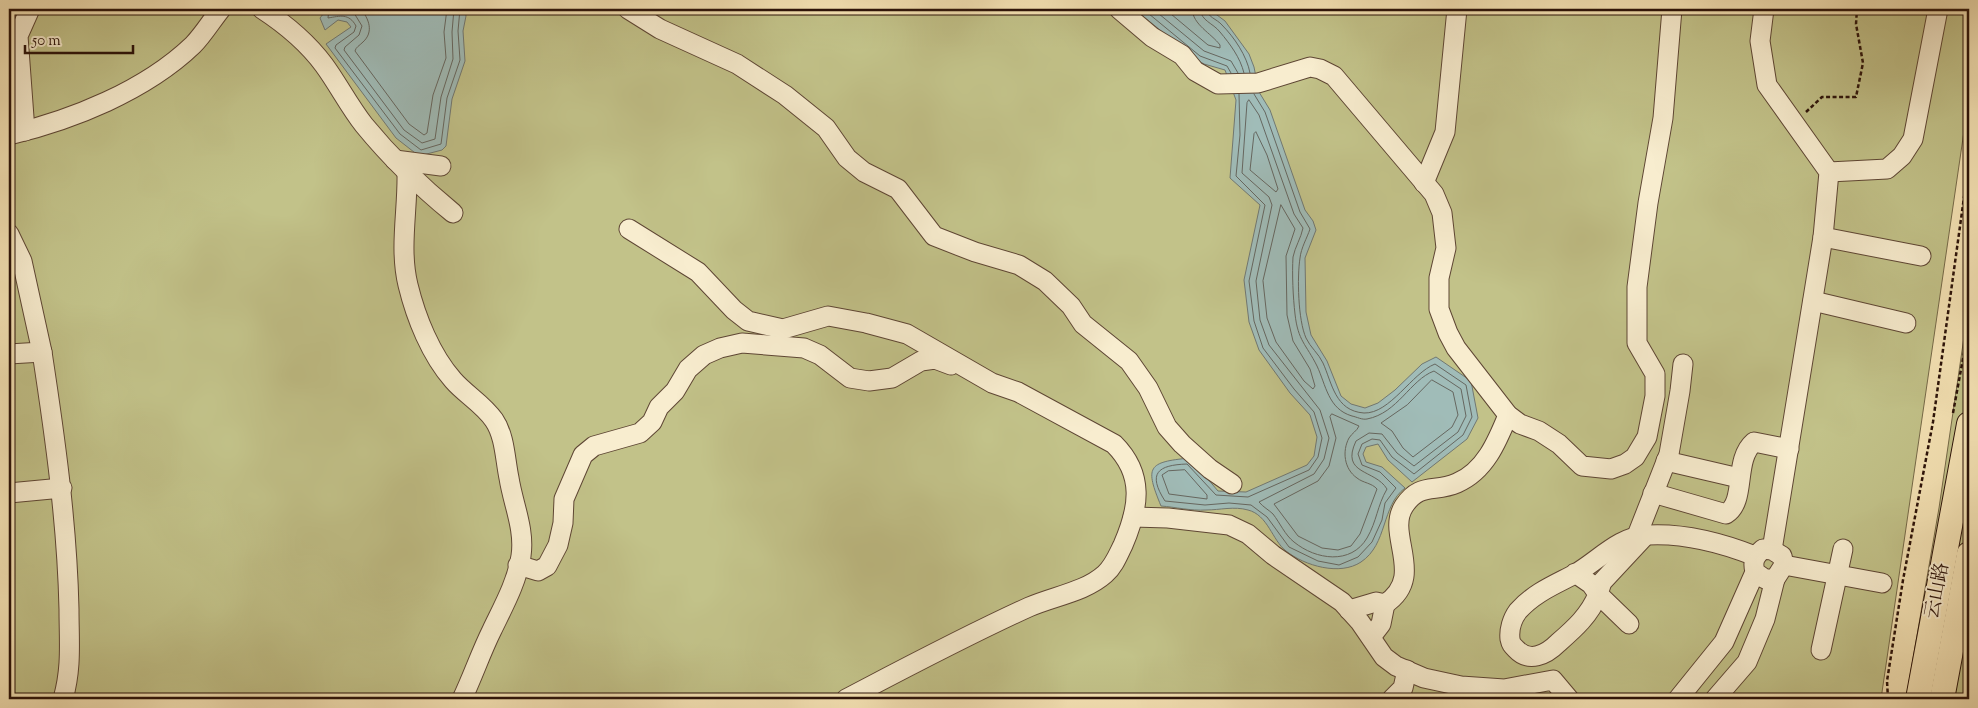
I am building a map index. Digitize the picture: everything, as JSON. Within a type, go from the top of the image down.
[{"type":"main road","name":"云山路","points":[[1918,699],[1969,424]]},
{"type":"main road","name":"云山路","points":[[1942,699],[1969,554]]},
{"type":"lane","points":[[30,9],[18,36],[17,133],[92,108],[133,89],[193,45],[220,9]]},
{"type":"lane","points":[[262,9],[281,22],[311,50],[322,63],[363,124],[418,185],[453,213]]},
{"type":"lane","points":[[628,9],[660,29],[737,64],[785,95],[826,128],[847,158],[864,172],[898,189],[934,236],[975,252],[1019,265],[1045,282],[1071,306],[1083,324],[1129,361],[1148,388],[1167,427],[1182,444],[1210,469],[1232,484]]},
{"type":"lane","points":[[1119,9],[1152,37],[1182,55],[1194,71],[1206,80],[1218,84],[1230,86],[1258,83],[1310,67],[1320,69],[1334,76],[1434,194],[1442,213],[1446,248],[1437,294],[1439,309],[1456,348],[1508,415],[1520,424],[1539,430],[1559,444],[1582,466],[1612,469],[1625,464],[1635,457],[1647,437],[1656,396],[1655,374],[1637,343],[1637,287],[1655,160],[1663,118],[1672,9]]},
{"type":"lane","points":[[1424,183],[1445,132],[1457,9]]},
{"type":"lane","points":[[1715,699],[1747,662],[1765,619],[1768,564],[1789,449],[1823,237],[1829,172],[1767,85],[1760,41],[1764,9]]},
{"type":"lane","points":[[1829,172],[1887,169],[1902,156],[1914,139],[1938,9]]},
{"type":"lane","points":[[401,166],[441,166]]},
{"type":"lane","points":[[401,166],[408,197],[404,226],[404,256],[408,285],[436,356],[453,381],[493,419],[501,434],[510,484],[519,517],[521,556],[504,607],[462,699]]},
{"type":"lane","points":[[629,229],[698,272],[734,310],[748,321],[783,329],[828,316],[866,322],[907,334],[992,383],[1018,392],[1114,444],[1126,455],[1135,479],[1137,507],[1116,562],[1106,574],[1088,586],[1031,606],[929,655],[846,699]]},
{"type":"lane","points":[[9,234],[22,261],[42,352],[62,488],[68,575],[70,675],[63,699]]},
{"type":"lane","points":[[1823,237],[1921,256]]},
{"type":"lane","points":[[1812,301],[1906,323]]},
{"type":"lane","points":[[742,343],[749,328],[748,321]]},
{"type":"lane","points":[[518,565],[538,571],[547,566],[552,558],[563,523],[564,499],[582,455],[594,446],[640,433],[652,422],[659,407],[675,391],[688,369],[704,355],[720,348],[742,343],[804,348],[820,355],[850,378],[869,381],[892,378],[921,361],[935,359],[950,364],[990,393],[1003,398]]},
{"type":"lane","points":[[9,354],[42,352]]},
{"type":"lane","points":[[1683,364],[1680,391],[1666,460],[1653,494],[1641,536],[1602,582],[1593,607],[1579,624],[1548,653],[1533,657],[1521,654],[1510,643],[1509,630],[1517,613],[1554,583],[1576,573],[1625,541],[1641,536],[1685,538],[1727,545],[1768,564],[1882,583]]},
{"type":"lane","points":[[1371,637],[1381,624],[1385,604],[1397,593],[1403,580],[1404,558],[1398,522],[1405,504],[1415,492],[1457,483],[1474,473],[1494,449],[1508,415]]},
{"type":"lane","points":[[1653,494],[1726,514],[1732,510],[1747,448],[1754,442],[1789,449]]},
{"type":"lane","points":[[1666,460],[1739,478]]},
{"type":"lane","points":[[9,493],[62,488]]},
{"type":"lane","points":[[1133,517],[1168,518],[1229,525],[1248,534],[1273,555],[1342,602],[1371,637],[1384,657],[1424,678],[1461,686],[1504,689],[1552,680],[1569,699]]},
{"type":"lane","points":[[1821,650],[1843,549]]},
{"type":"lane","points":[[1678,699],[1724,642],[1768,564]]},
{"type":"lane","points":[[1576,573],[1591,584],[1598,594],[1629,624]]},
{"type":"lane","points":[[1349,610],[1376,602],[1385,604]]},
{"type":"lane","points":[[1392,699],[1403,688],[1407,670]]},
{"type":"path","points":[[1793,123],[1822,97],[1856,97],[1863,63],[1856,24],[1857,9]]},
{"type":"path","points":[[1888,699],[1888,672],[1903,580],[1933,422],[1969,161]]},
{"type":"green space","points":[[9,9],[1969,9],[1969,97],[1881,699],[9,699]]},
{"type":"green space","points":[[1969,303],[1969,699],[1906,699],[1939,508]]},
{"type":"water","points":[[327,9],[465,9],[466,16],[463,31],[465,61],[452,99],[446,146],[442,150],[419,156],[396,138],[326,44],[351,27],[347,22],[338,20],[325,30],[320,18]]},
{"type":"water","points":[[1134,9],[1209,9],[1225,21],[1249,54],[1254,67],[1259,92],[1270,110],[1305,210],[1313,221],[1316,230],[1305,258],[1306,312],[1311,335],[1327,361],[1341,396],[1351,404],[1365,408],[1378,403],[1395,390],[1422,364],[1436,357],[1471,381],[1478,418],[1467,439],[1412,482],[1388,460],[1378,444],[1366,447],[1363,454],[1366,462],[1382,467],[1405,488],[1392,505],[1376,545],[1370,554],[1353,566],[1333,569],[1303,561],[1286,551],[1265,522],[1255,513],[1248,510],[1232,508],[1195,510],[1161,506],[1152,475],[1153,469],[1158,465],[1190,458],[1218,491],[1246,492],[1307,465],[1314,456],[1317,437],[1310,415],[1290,393],[1259,350],[1249,322],[1244,280],[1260,205],[1230,178],[1236,100],[1225,70],[1197,60]]}]
